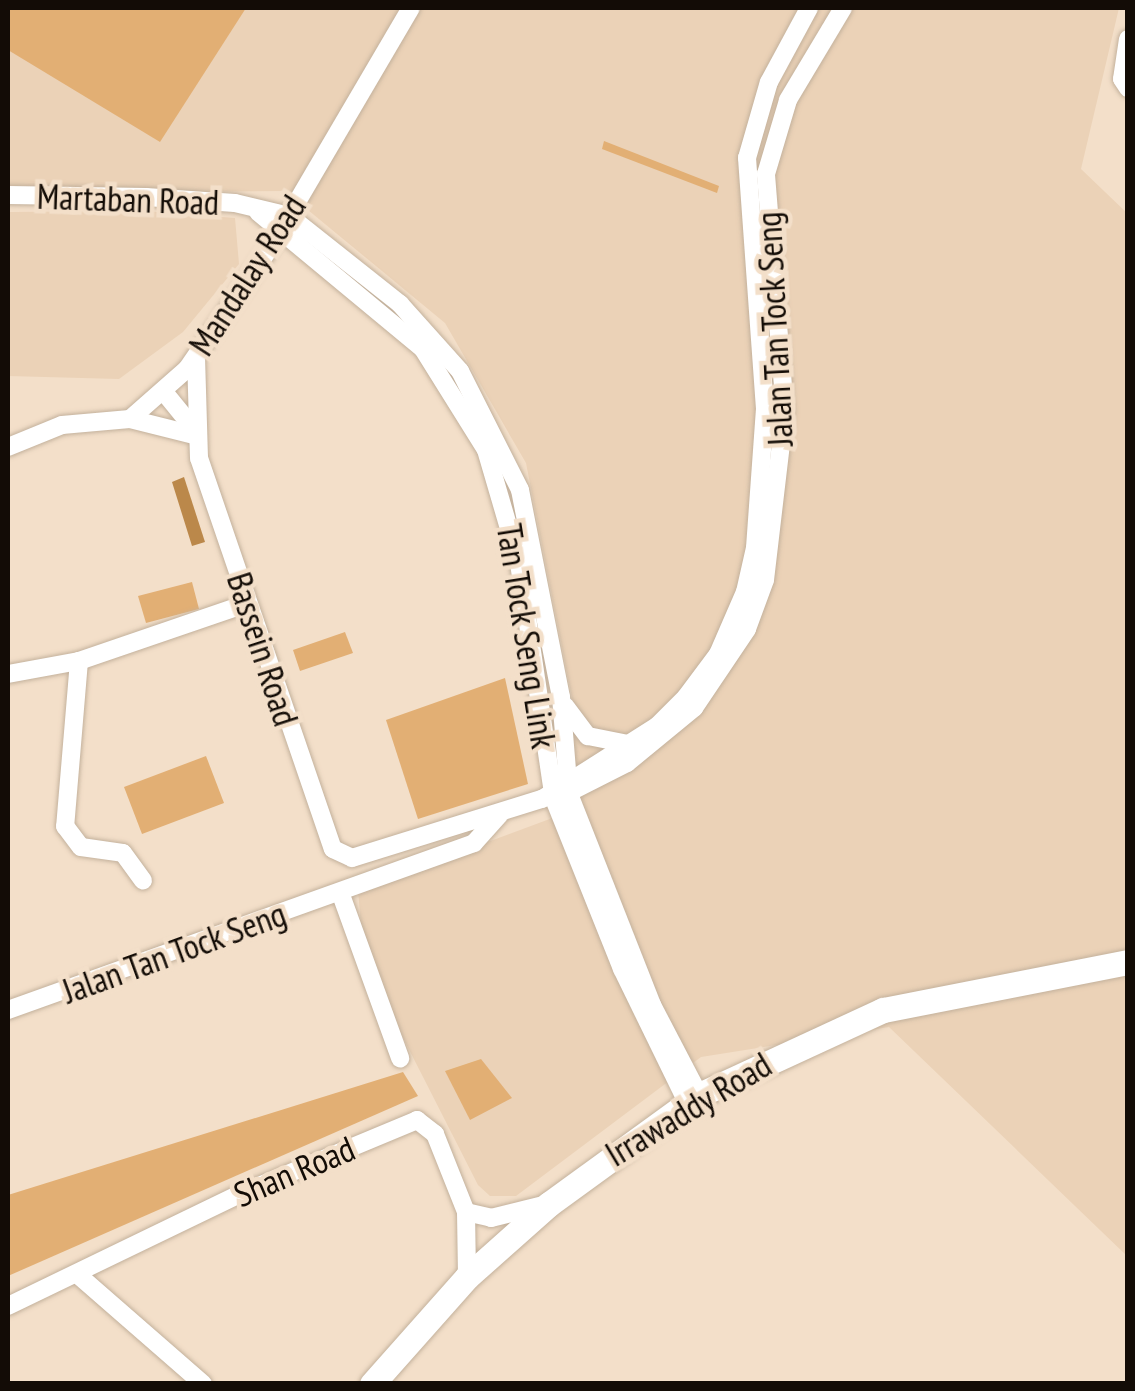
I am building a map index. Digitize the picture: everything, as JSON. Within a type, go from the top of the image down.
[{"type":"street","name":"Mandalay Road","points":[[130,419],[164,392],[196,356],[286,223],[412,8]]},
{"type":"street","name":"Jalan Tan Tock Seng","points":[[556,792],[657,726],[709,669],[745,592],[755,548],[766,410],[747,158],[770,82],[809,8]]},
{"type":"street","name":"Jalan Tan Tock Seng","points":[[343,855],[499,815],[627,763],[694,708],[738,646],[765,580],[785,410],[766,174],[788,100],[843,8]]},
{"type":"street","points":[[1128,39],[1122,79],[1128,88]]},
{"type":"street","name":"Martaban Road","points":[[8,195],[249,206],[286,223]]},
{"type":"street","name":"Tan Tock Seng Link","points":[[286,223],[400,304],[442,348],[485,411],[520,490],[560,696],[556,792]]},
{"type":"street","name":"Tan Tock Seng Link","points":[[286,223],[423,350],[486,450],[520,567],[556,792],[693,1098]]},
{"type":"street","name":"Bassein Road","points":[[196,356],[199,458],[333,849],[343,855]]},
{"type":"street","name":"Bassein Road","points":[[164,392],[198,436]]},
{"type":"street","points":[[8,447],[62,426],[130,419],[198,436]]},
{"type":"street","points":[[8,674],[79,661],[248,603]]},
{"type":"street","points":[[79,661],[65,826],[82,848],[123,853],[143,881]]},
{"type":"street","name":"Tan Tock Seng Link","points":[[560,696],[573,724],[588,736],[628,744]]},
{"type":"street","name":"Jalan Tan Tock Seng","points":[[8,1010],[474,843],[499,815]]},
{"type":"street","points":[[340,892],[400,1058]]},
{"type":"street","name":"Irrawaddy Road","points":[[372,1384],[467,1277],[549,1204],[693,1098],[883,1010],[966,989],[1082,973],[1128,962]]},
{"type":"street","name":"Irrawaddy Road","points":[[1082,973],[1128,978]]},
{"type":"street","name":"Shan Road","points":[[8,1306],[409,1120],[426,1124],[435,1134],[466,1212],[467,1277]]},
{"type":"street","points":[[466,1212],[491,1218],[549,1204]]},
{"type":"street","points":[[77,1274],[203,1384]]},
{"type":"shaded area","points":[[8,8],[1119,8],[1081,169],[1128,214],[1127,1256],[889,1027],[701,1057],[516,1196],[490,1196],[478,1185],[364,961],[358,890],[582,807],[571,752],[573,703],[526,463],[445,323],[285,191],[8,193]]},
{"type":"shaded area","points":[[8,8],[246,8],[160,142],[8,50]]},
{"type":"shaded area","points":[[604,141],[719,186],[717,193],[602,149]]},
{"type":"shaded area","points":[[144,211],[235,218],[239,264],[183,332],[119,379],[8,376],[8,212]]},
{"type":"shaded area","points":[[184,477],[205,542],[192,546],[172,482]]},
{"type":"shaded area","points":[[192,582],[199,609],[146,623],[138,596]]},
{"type":"shaded area","points":[[345,632],[353,653],[300,671],[293,650]]},
{"type":"shaded area","points":[[505,678],[528,784],[418,819],[386,720]]},
{"type":"shaded area","points":[[206,756],[224,803],[142,834],[124,787]]},
{"type":"shaded area","points":[[481,1059],[512,1098],[470,1120],[445,1071]]},
{"type":"shaded area","points":[[403,1072],[418,1096],[8,1276],[8,1195]]}]
